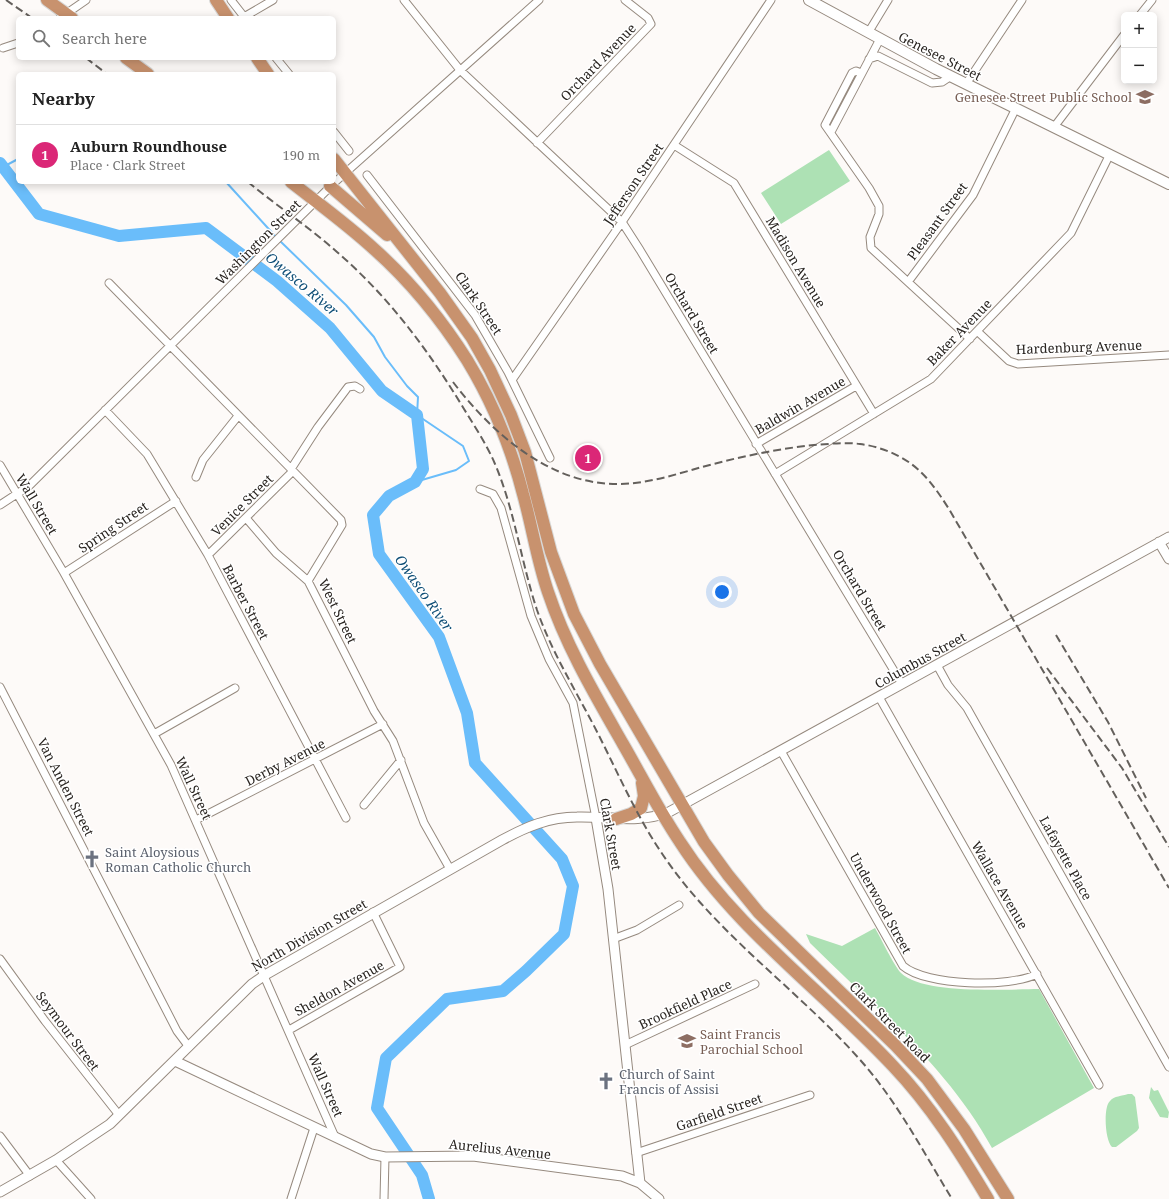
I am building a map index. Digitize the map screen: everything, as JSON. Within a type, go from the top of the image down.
[{"type":"highway","points":[[47,0],[65,16]]},
{"type":"highway","points":[[216,0],[227,16]]},
{"type":"highway","points":[[129,60],[145,72]]},
{"type":"highway","points":[[258,60],[267,72]]},
{"type":"highway","name":"Clark Street Road","points":[[336,162],[460,320],[502,393],[525,452],[551,552],[574,614],[600,664],[704,842],[732,881],[759,913],[895,1044],[927,1079],[964,1129],[1008,1199]]},
{"type":"highway","points":[[294,184],[375,250],[408,282],[439,320],[468,362],[493,410],[509,448],[524,496],[541,568],[560,623],[589,684],[663,815],[686,851],[723,898],[750,927],[875,1047],[909,1084],[942,1126],[988,1199]]},
{"type":"highway","points":[[332,184],[388,236],[401,244]]},
{"type":"highway","points":[[616,819],[637,811],[643,803],[643,787],[638,770]]},
{"type":"main road","name":"Genesee Street","points":[[812,1],[966,84],[1169,184]]},
{"type":"street","points":[[67,16],[86,0]]},
{"type":"street","points":[[231,0],[243,16]]},
{"type":"street","points":[[246,16],[273,0]]},
{"type":"street","name":"Orchard Street","points":[[404,0],[460,70],[622,222],[756,444],[789,494],[902,684]]},
{"type":"street","name":"Washington Street","points":[[336,181],[539,0]]},
{"type":"street","name":"Orchard Avenue","points":[[537,143],[651,24],[648,18],[625,0]]},
{"type":"street","name":"Jefferson Street","points":[[512,380],[622,222],[771,0]]},
{"type":"street","points":[[868,32],[888,0]]},
{"type":"street","points":[[966,84],[1022,0]]},
{"type":"street","points":[[1142,12],[1152,0]]},
{"type":"street","name":"Pleasant Street","points":[[880,39],[831,132],[879,206],[879,214],[870,237],[871,248],[970,338]]},
{"type":"street","points":[[1054,127],[1121,39]]},
{"type":"street","points":[[3,48],[16,44]]},
{"type":"street","points":[[869,59],[878,56],[932,83],[942,82],[951,76]]},
{"type":"street","points":[[278,60],[287,72]]},
{"type":"street","name":"Pleasant Street","points":[[908,282],[972,195],[1016,108]]},
{"type":"street","points":[[336,135],[349,151]]},
{"type":"street","name":"Madison Avenue","points":[[674,145],[734,183],[874,414]]},
{"type":"street","name":"Baker Avenue","points":[[775,474],[927,383],[1071,233],[1110,154]]},
{"type":"street","name":"Clark Street","points":[[367,175],[475,316],[512,380],[550,458]]},
{"type":"street","name":"Washington Street","points":[[0,505],[18,495],[29,486],[332,184]]},
{"type":"street","name":"West Street","points":[[109,283],[238,416],[342,520],[342,525],[308,581],[374,711],[383,724],[401,760],[424,823],[450,869]]},
{"type":"street","name":"Hardenburg Avenue","points":[[977,331],[1009,361],[1018,364],[1169,355]]},
{"type":"street","name":"Venice Street","points":[[208,555],[292,470],[348,387],[355,386],[360,389]]},
{"type":"street","name":"Baldwin Avenue","points":[[756,444],[856,386]]},
{"type":"street","name":"Barber Street","points":[[105,410],[147,454],[208,555],[346,818]]},
{"type":"street","points":[[196,477],[203,460],[238,416]]},
{"type":"street","name":"Wall Street","points":[[0,465],[64,573],[171,764],[335,1137]]},
{"type":"street","name":"Clark Street","points":[[480,489],[493,494],[501,508],[531,616],[549,659],[573,703],[596,818],[614,939],[640,1183]]},
{"type":"street","name":"Spring Street","points":[[64,573],[176,501]]},
{"type":"street","points":[[246,518],[276,553],[308,581]]},
{"type":"street","name":"Columbus Street","points":[[683,805],[1169,537]]},
{"type":"street","points":[[1159,542],[1169,559]]},
{"type":"street","name":"Lafayette Place","points":[[937,665],[951,689],[967,708],[1169,1067]]},
{"type":"street","name":"Van Anden Street","points":[[0,687],[177,1031],[189,1047]]},
{"type":"street","points":[[154,734],[235,688]]},
{"type":"street","name":"Wallace Avenue","points":[[879,697],[1100,1085]]},
{"type":"street","name":"Derby Avenue","points":[[196,820],[316,760],[383,724]]},
{"type":"street","name":"Underwood Street","points":[[781,751],[898,959],[907,969],[924,977],[963,982],[1014,981],[1037,974]]},
{"type":"street","points":[[364,805],[401,760]]},
{"type":"street","name":"North Division Street","points":[[0,1192],[56,1160],[99,1131],[119,1115],[252,984],[373,912],[502,840],[541,822],[567,817],[616,819],[645,818],[663,815],[683,805]]},
{"type":"street","points":[[614,939],[637,930],[679,905]]},
{"type":"street","name":"Sheldon Avenue","points":[[289,1030],[400,967],[373,912]]},
{"type":"street","name":"Seymour Street","points":[[0,959],[45,1021],[119,1115]]},
{"type":"street","name":"Brookfield Place","points":[[625,1045],[756,984]]},
{"type":"street","name":"Aurelius Avenue","points":[[175,1061],[313,1132],[335,1137],[371,1154],[388,1156],[472,1156],[622,1176],[640,1183]]},
{"type":"street","name":"Garfield Street","points":[[636,1153],[810,1095]]},
{"type":"street","points":[[291,1199],[313,1132]]},
{"type":"street","points":[[0,1136],[30,1176]]},
{"type":"street","points":[[384,1199],[388,1156]]},
{"type":"street","points":[[56,1160],[91,1199]]},
{"type":"street","points":[[640,1183],[651,1190],[659,1199]]},
{"type":"green space","points":[[829,150],[850,181],[781,224],[761,193]]},
{"type":"green space","points":[[875,928],[898,969],[901,973],[912,980],[927,985],[946,988],[988,990],[1039,989],[1094,1088],[992,1148],[954,1091],[932,1065],[885,1015],[810,943],[806,934],[842,946]]},
{"type":"green space","points":[[1151,1087],[1154,1091],[1158,1090],[1169,1112],[1168,1118],[1160,1117],[1149,1098]]},
{"type":"green space","points":[[1132,1094],[1135,1097],[1139,1128],[1116,1147],[1112,1147],[1106,1131],[1106,1110],[1110,1101],[1114,1098]]},
{"type":"waterway","points":[[3,167],[16,160]]},
{"type":"waterway","name":"Owasco River","points":[[0,163],[16,184]]},
{"type":"waterway","name":"Owasco River","points":[[16,184],[39,214],[119,236],[206,228],[277,281],[330,328],[382,391],[417,415],[423,469],[415,482],[389,496],[373,515],[379,554],[439,637],[467,713],[475,763],[562,859],[573,886],[564,934],[526,971],[503,991],[447,999],[386,1058],[377,1108],[422,1175],[429,1199]]},
{"type":"waterway","points":[[228,184],[276,237]]},
{"type":"waterway","points":[[279,240],[346,305],[374,337],[385,357],[407,386],[418,397],[417,415],[463,446],[469,461],[456,470],[415,482]]},
{"type":"railway","points":[[6,0],[29,16]]},
{"type":"railway","points":[[89,60],[104,72]]},
{"type":"railway","points":[[250,184],[315,234],[356,269],[391,306],[437,366],[477,429],[492,457],[508,500],[531,592],[543,625],[563,668],[651,837],[683,882],[706,909],[731,935],[837,1035],[862,1062],[899,1111],[952,1199]]},
{"type":"railway","points":[[453,382],[485,419],[522,451],[543,464],[566,474],[589,481],[613,484],[636,483],[758,454],[837,443],[854,443],[873,446],[905,459],[927,478],[949,509],[1169,888]]},
{"type":"railway","points":[[1056,635],[1108,722],[1146,798]]},
{"type":"railway","points":[[1047,668],[1122,768],[1169,847]]},
{"type":"place","name":"Genesee Street Public School","points":[[1145,97]]},
{"type":"place","name":"Auburn Roundhouse","points":[[588,458]]},
{"type":"place","name":"Saint Aloysious Roman Catholic Church","points":[[92,859]]},
{"type":"place","name":"Saint Francis Parochial School","points":[[687,1041]]},
{"type":"place","name":"Church of Saint Francis of Assisi","points":[[606,1081]]}]
